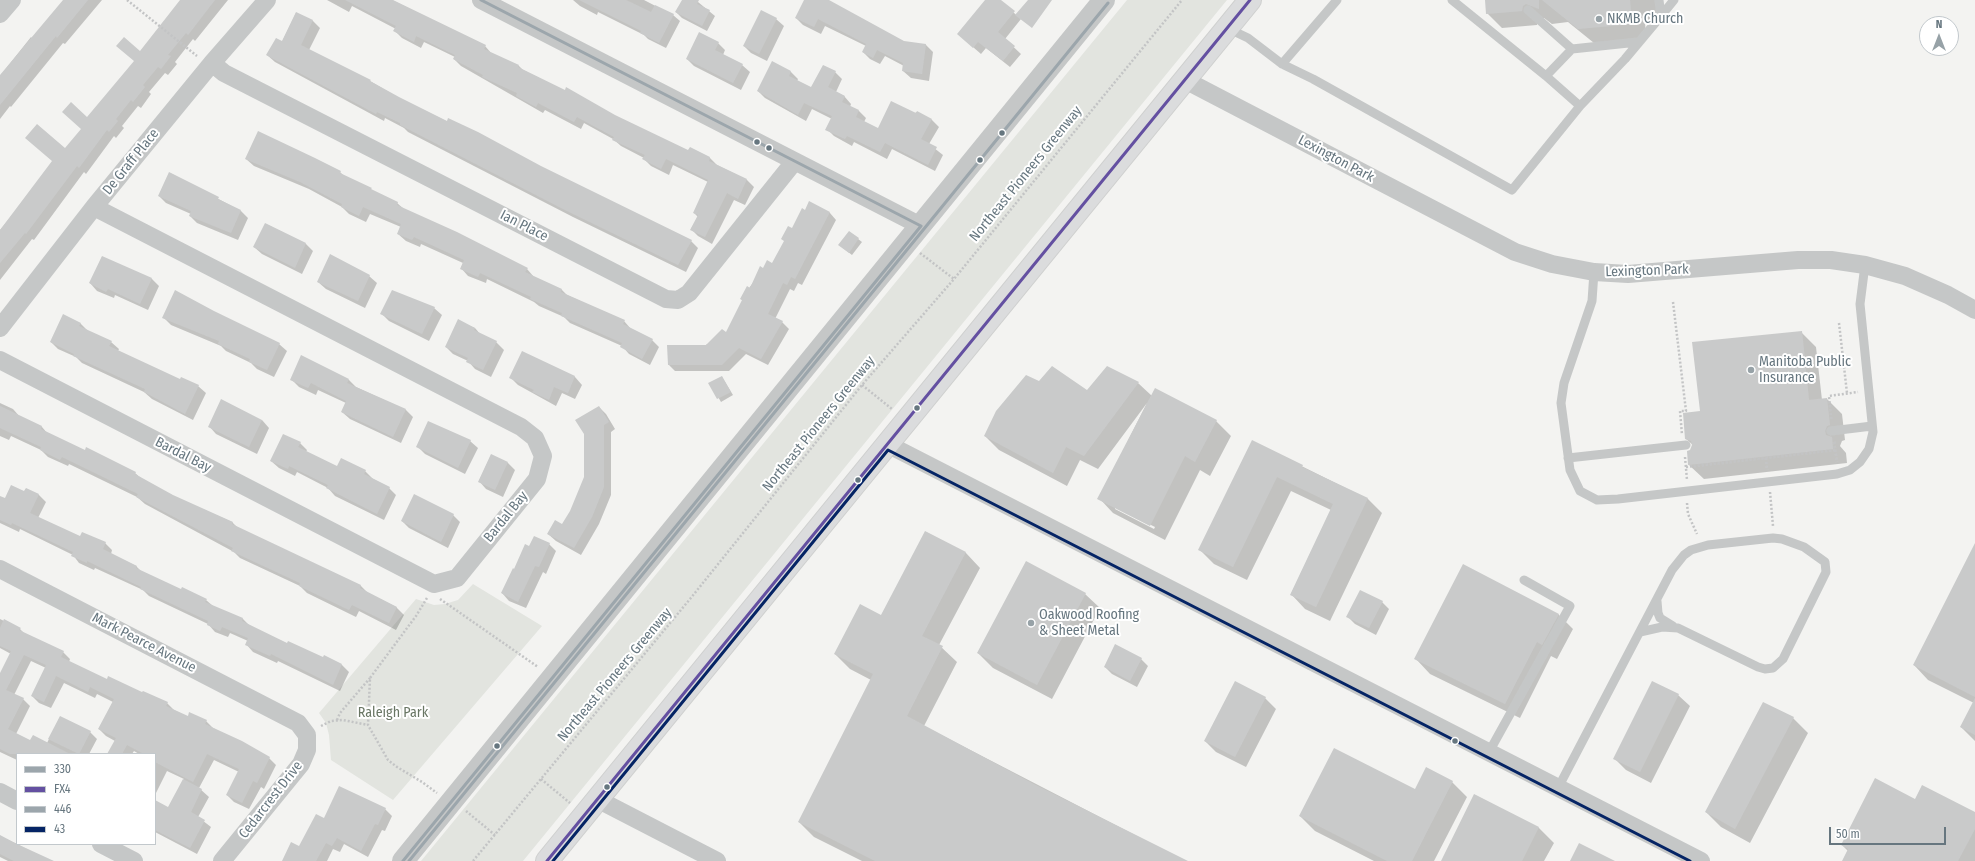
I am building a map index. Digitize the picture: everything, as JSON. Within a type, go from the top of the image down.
[{"type":"main road","points":[[547,861],[1250,0]]},
{"type":"street","points":[[0,14],[12,0]]},
{"type":"street","name":"De Graff Place","points":[[0,328],[94,208],[209,67],[267,0]]},
{"type":"street","points":[[481,0],[794,162],[914,234]]},
{"type":"street","points":[[403,861],[455,804],[553,678],[1104,0]]},
{"type":"street","name":"Ian Place","points":[[209,67],[666,299],[678,300],[689,293],[794,162]]},
{"type":"street","name":"Lexington Park","points":[[1185,80],[1515,252],[1552,264],[1594,272],[1643,273],[1798,260],[1831,260],[1865,265],[1905,276],[1948,295],[1975,310]]},
{"type":"street","name":"Bardal Bay","points":[[0,360],[434,590],[457,578],[537,479],[543,456],[535,438],[521,427],[94,208]]},
{"type":"street","points":[[888,444],[1702,861]]},
{"type":"street","name":"Mark Pearce Avenue","points":[[0,569],[289,717],[298,723],[307,735]]},
{"type":"street","name":"Cedarcrest Drive","points":[[222,861],[301,764],[307,750],[307,735]]},
{"type":"street","points":[[0,792],[16,800]]},
{"type":"street","points":[[591,808],[717,861]]},
{"type":"street","points":[[103,845],[134,861]]},
{"type":"lane","points":[[1282,64],[1336,0]]},
{"type":"lane","points":[[1452,0],[1546,76],[1580,106]]},
{"type":"lane","points":[[1659,0],[1661,16]]},
{"type":"lane","points":[[1227,28],[1248,38],[1282,64],[1313,79],[1512,190],[1580,106],[1625,59],[1674,0]]},
{"type":"lane","points":[[1528,10],[1572,49]]},
{"type":"lane","points":[[1546,76],[1572,49],[1638,42]]},
{"type":"lane","points":[[1594,272],[1592,301],[1564,383],[1561,403],[1570,470],[1580,491],[1597,500],[1618,500],[1844,472],[1856,466],[1866,454],[1871,442],[1872,426],[1860,304],[1865,265]]},
{"type":"lane","points":[[1831,430],[1872,426]]},
{"type":"lane","points":[[1568,458],[1684,446]]},
{"type":"lane","points":[[1558,788],[1672,570],[1680,559],[1691,550],[1708,545],[1768,538],[1782,539],[1804,547],[1825,562],[1826,572],[1783,659],[1773,668],[1765,669],[1758,667],[1663,621],[1658,613],[1658,597]]},
{"type":"lane","points":[[1489,752],[1570,606],[1524,580]]},
{"type":"lane","points":[[1640,632],[1662,627],[1674,627]]},
{"type":"path","points":[[128,0],[209,67]]},
{"type":"path","name":"Northeast Pioneers Greenway","points":[[474,861],[690,599],[862,385],[954,279],[1182,0]]},
{"type":"path","points":[[914,234],[954,279]]},
{"type":"path","points":[[1673,302],[1686,411],[1680,411],[1686,467],[1688,514],[1697,534]]},
{"type":"path","points":[[1839,323],[1847,393]]},
{"type":"path","points":[[862,385],[907,421]]},
{"type":"path","points":[[1686,467],[1835,450]]},
{"type":"path","points":[[337,720],[340,713],[370,678],[416,616],[425,599],[434,590],[553,678]]},
{"type":"path","points":[[370,678],[368,725],[388,760],[396,767],[455,804],[495,835]]},
{"type":"path","points":[[307,735],[327,723],[337,720],[354,721],[368,725]]},
{"type":"path","points":[[541,779],[591,808]]},
{"type":"green space","points":[[1127,0],[1227,0],[523,861],[421,861]]},
{"type":"green space","name":"Raleigh Park","points":[[473,584],[542,626],[393,800],[331,760],[329,735],[326,723],[319,713],[416,599],[434,605],[445,604],[458,600]]},
{"type":"building","points":[[63,0],[88,0],[57,38],[56,36],[0,105],[0,75]]},
{"type":"building","points":[[180,0],[215,0],[188,35],[186,33],[168,55],[171,56],[161,69],[158,67],[143,85],[145,87],[133,102],[131,100],[116,119],[118,121],[109,132],[107,130],[79,168],[77,166],[26,234],[25,233],[0,263],[0,230],[52,161],[25,138],[37,124],[65,148],[81,129],[62,112],[71,102],[87,117],[134,61],[116,46],[124,37],[140,51]]},
{"type":"building","points":[[345,0],[393,0],[486,45],[484,49],[519,65],[518,67],[565,90],[566,87],[615,115],[688,150],[690,147],[710,157],[709,161],[747,179],[738,199],[727,193],[705,237],[690,230],[698,215],[693,213],[708,180],[666,159],[661,169],[642,159],[645,155],[612,140],[614,137],[577,117],[574,122],[538,103],[536,107],[516,96],[517,93],[482,77],[483,75],[453,59],[455,55],[416,36],[414,42],[393,31],[396,26]]},
{"type":"building","points":[[579,0],[626,0],[651,12],[655,5],[674,14],[659,43],[640,33],[641,31]]},
{"type":"building","points":[[682,0],[699,0],[697,4],[710,10],[702,26],[675,12]]},
{"type":"building","points":[[804,0],[829,0],[904,41],[926,44],[922,74],[902,71],[903,63],[877,50],[873,58],[862,52],[866,44],[818,19],[814,27],[795,18]]},
{"type":"building","points":[[985,0],[1001,0],[1015,11],[998,32],[1015,46],[1003,61],[978,42],[973,48],[957,34]]},
{"type":"building","points":[[1028,0],[1052,0],[1032,28],[1015,15]]},
{"type":"building","points":[[1485,0],[1539,0],[1539,9],[1526,4],[1523,6],[1522,11],[1486,14]]},
{"type":"building","name":"NKMB Church","points":[[1542,0],[1630,0],[1632,24],[1578,29]]},
{"type":"building","points":[[761,10],[777,18],[759,54],[743,46]]},
{"type":"building","points":[[296,12],[313,20],[301,45],[371,80],[370,81],[399,97],[447,121],[448,118],[478,132],[541,166],[692,240],[678,265],[565,210],[400,125],[400,123],[377,112],[376,114],[266,55],[276,38],[282,41]]},
{"type":"building","points":[[699,32],[719,42],[715,50],[743,64],[733,83],[686,59]]},
{"type":"building","points":[[772,61],[791,71],[789,76],[811,87],[823,65],[836,71],[828,87],[845,96],[842,102],[859,110],[856,117],[878,128],[891,101],[916,113],[917,111],[932,119],[921,139],[937,147],[928,165],[885,143],[880,152],[847,136],[845,139],[825,130],[832,116],[804,103],[798,115],[757,91]]},
{"type":"building","points":[[258,131],[341,171],[340,173],[398,202],[397,205],[457,232],[528,268],[525,272],[562,289],[561,292],[625,320],[623,324],[653,339],[642,359],[620,347],[622,343],[561,316],[562,313],[530,299],[531,297],[480,273],[478,277],[460,269],[464,260],[414,237],[412,240],[397,234],[401,224],[363,207],[359,216],[341,207],[342,204],[300,182],[245,159]]},
{"type":"building","points":[[169,172],[219,197],[218,199],[241,210],[231,233],[189,216],[191,211],[158,196]]},
{"type":"building","points":[[809,201],[830,212],[795,279],[791,277],[787,285],[783,283],[768,314],[783,321],[761,359],[739,348],[722,365],[668,365],[667,345],[706,345],[722,329],[726,332],[742,300],[740,299],[747,286],[750,288],[760,266],[763,268],[767,260],[772,263],[784,241],[781,239],[788,226],[792,228],[802,208],[805,210]]},
{"type":"building","points":[[265,223],[306,243],[295,268],[253,247]]},
{"type":"building","points":[[849,231],[859,238],[849,253],[838,245]]},
{"type":"building","points":[[330,254],[370,275],[358,301],[317,282]]},
{"type":"building","points":[[102,256],[152,278],[140,304],[108,289],[106,292],[89,283]]},
{"type":"building","points":[[175,290],[280,343],[267,370],[249,362],[250,359],[218,344],[219,341],[162,318]]},
{"type":"building","points":[[392,290],[435,307],[422,334],[380,314]]},
{"type":"building","points":[[63,314],[81,323],[79,326],[112,341],[109,346],[180,379],[181,377],[199,385],[185,414],[144,392],[145,389],[73,356],[74,354],[50,342]]},
{"type":"building","points":[[458,319],[475,328],[474,330],[497,341],[483,370],[466,362],[468,358],[445,347]]},
{"type":"building","name":"Manitoba Public Insurance","points":[[1802,331],[1809,400],[1827,398],[1830,425],[1827,426],[1825,431],[1826,435],[1832,437],[1833,449],[1688,465],[1687,451],[1690,450],[1692,445],[1691,441],[1685,439],[1683,413],[1700,411],[1692,342]]},
{"type":"building","points":[[522,351],[575,376],[568,393],[554,387],[549,400],[532,392],[534,390],[509,378]]},
{"type":"building","points":[[301,355],[349,379],[347,383],[406,409],[393,437],[341,412],[346,401],[311,383],[308,388],[290,380]]},
{"type":"building","points":[[1052,366],[1087,390],[1107,366],[1139,382],[1084,456],[1066,447],[1053,473],[984,436],[996,411],[1026,375],[1039,381]]},
{"type":"building","points":[[722,376],[731,392],[717,399],[708,383]]},
{"type":"building","points":[[1155,388],[1217,420],[1195,462],[1185,456],[1150,526],[1097,499]]},
{"type":"building","points":[[221,399],[262,420],[249,447],[208,427]]},
{"type":"building","points":[[0,406],[42,426],[41,429],[85,450],[86,447],[136,472],[135,474],[173,495],[233,522],[232,524],[361,585],[360,588],[397,607],[389,623],[352,605],[349,610],[299,586],[300,583],[231,551],[233,548],[136,497],[138,494],[62,457],[60,460],[40,450],[41,447],[0,428]]},
{"type":"building","points":[[599,406],[609,422],[604,425],[604,487],[592,517],[574,548],[547,534],[555,520],[562,524],[570,511],[584,477],[584,434],[575,420]]},
{"type":"building","points":[[428,421],[471,440],[458,468],[416,447]]},
{"type":"building","points":[[283,434],[301,442],[298,447],[337,466],[341,458],[366,470],[364,474],[390,487],[377,514],[326,488],[328,485],[289,466],[288,469],[270,461]]},
{"type":"building","points":[[1252,440],[1303,465],[1302,467],[1368,498],[1316,607],[1290,595],[1333,504],[1277,477],[1233,567],[1198,550]]},
{"type":"building","points":[[491,454],[508,462],[495,490],[478,482]]},
{"type":"building","points":[[11,485],[24,491],[26,488],[39,494],[30,513],[80,536],[82,532],[106,542],[103,549],[137,566],[136,568],[181,589],[182,587],[207,599],[205,602],[243,618],[242,621],[287,643],[288,641],[323,657],[324,655],[342,664],[333,685],[271,654],[270,656],[245,645],[248,638],[222,627],[220,631],[207,625],[208,621],[140,589],[141,587],[87,561],[87,563],[71,556],[73,552],[12,523],[11,525],[0,520],[0,496],[5,498]]},
{"type":"building","points":[[414,494],[454,514],[441,542],[401,521]]},
{"type":"building","points":[[925,531],[966,552],[922,636],[943,646],[907,716],[1032,783],[1188,861],[875,861],[798,822],[873,674],[834,654],[860,604],[881,615]]},
{"type":"building","points":[[534,536],[550,543],[539,567],[535,566],[518,602],[501,593],[525,544],[529,546]]},
{"type":"building","points":[[1975,543],[1975,697],[1913,665]]},
{"type":"building","name":"Oakwood Roofing & Sheet Metal","points":[[1026,561],[1086,593],[1037,685],[977,653]]},
{"type":"building","points":[[1463,564],[1559,614],[1542,645],[1537,642],[1505,704],[1414,659]]},
{"type":"building","points":[[1360,590],[1383,601],[1369,628],[1346,617]]},
{"type":"building","points":[[4,619],[21,628],[19,630],[64,651],[61,657],[107,679],[108,676],[168,702],[166,706],[188,716],[189,712],[207,720],[205,724],[242,741],[270,757],[257,783],[253,781],[242,803],[226,795],[239,769],[207,754],[193,782],[156,763],[156,753],[142,753],[127,745],[123,753],[108,753],[116,738],[98,729],[114,699],[90,687],[88,692],[56,676],[44,702],[31,696],[46,665],[24,655],[6,690],[24,698],[8,729],[30,740],[33,735],[68,753],[10,754],[0,749],[0,673],[11,651],[0,646],[0,628]]},
{"type":"building","points":[[1115,644],[1142,658],[1130,681],[1104,667]]},
{"type":"building","points":[[1235,681],[1266,697],[1235,757],[1204,741]]},
{"type":"building","points":[[1652,681],[1679,694],[1640,772],[1613,759]]},
{"type":"building","points":[[1975,698],[1975,735],[1960,727]]},
{"type":"building","points":[[1763,702],[1794,717],[1735,829],[1705,812]]},
{"type":"building","points":[[60,716],[91,731],[80,753],[48,739]]},
{"type":"building","points":[[1334,748],[1415,789],[1426,767],[1453,781],[1412,861],[1387,861],[1299,816]]},
{"type":"building","points":[[1875,778],[1915,799],[1922,785],[1975,812],[1975,829],[1958,861],[1842,861],[1848,849],[1841,845]]},
{"type":"building","points":[[183,779],[202,789],[191,812],[205,820],[190,848],[156,831],[156,801],[168,807]]},
{"type":"building","points":[[339,786],[386,808],[378,825],[375,824],[361,851],[337,838],[332,846],[326,843],[316,861],[282,861],[291,842],[299,846],[316,814],[324,818]]},
{"type":"building","points":[[1474,794],[1539,827],[1522,861],[1441,861]]},
{"type":"building","points":[[0,835],[16,843],[16,845],[19,845],[54,861],[14,861],[0,854]]},
{"type":"building","points":[[1579,843],[1615,861],[1570,861]]},
{"type":"transit line","name":"330","points":[[481,0],[921,226]]},
{"type":"transit line","name":"FX4","points":[[547,861],[1250,0]]},
{"type":"transit line","name":"446","points":[[409,861],[1108,3]]},
{"type":"transit line","name":"330","points":[[403,861],[921,226]]},
{"type":"transit line","name":"43","points":[[553,861],[888,450],[1690,861]]},
{"type":"place","name":"NKMB Church","points":[[1599,19]]},
{"type":"place","name":"Manitoba Public Insurance","points":[[1751,370]]},
{"type":"place","name":"Oakwood Roofing & Sheet Metal","points":[[1031,623]]}]
